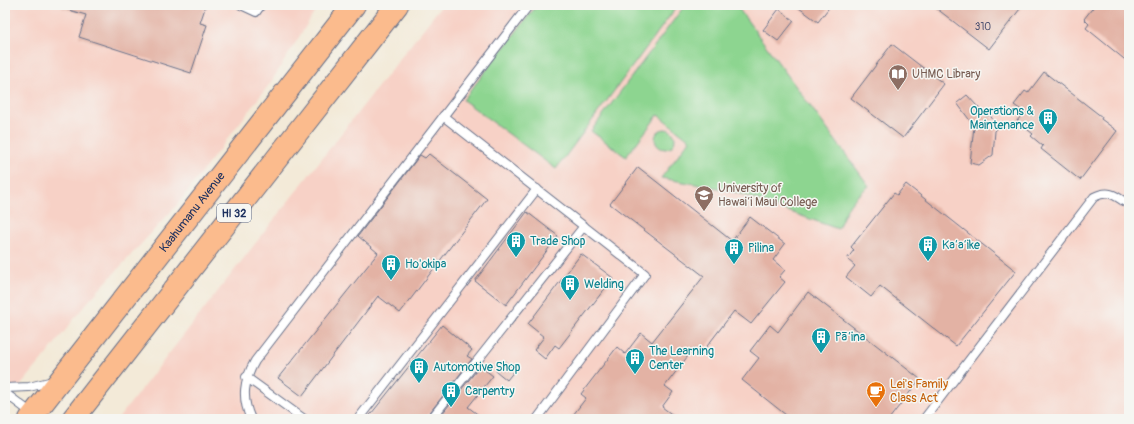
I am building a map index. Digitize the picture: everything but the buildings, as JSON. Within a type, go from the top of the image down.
[{"type":"main road","name":"Kaahumanu Avenue","points":[[34,417],[354,5]]},
{"type":"main road","name":"HI 32","points":[[74,419],[397,5]]},
{"type":"lane","points":[[241,5],[256,12],[261,5]]},
{"type":"lane","points":[[251,419],[246,402],[246,377],[255,361],[529,5]]},
{"type":"lane","points":[[443,116],[537,188],[645,274],[537,419]]},
{"type":"lane","points":[[358,419],[537,188]]},
{"type":"lane","points":[[924,419],[1094,197],[1101,193],[1108,193],[1116,195],[1129,205]]},
{"type":"lane","points":[[431,419],[584,226]]},
{"type":"lane","points":[[246,377],[304,419]]},
{"type":"lane","points":[[5,388],[29,387],[63,378]]},
{"type":"lane","points":[[5,393],[34,417]]},
{"type":"shaded area","points":[[5,5],[319,5],[271,82],[176,206],[85,305],[43,359],[5,404]]},
{"type":"shaded area","name":"University of Hawai‘i Maui College","points":[[442,5],[1129,5],[1129,419],[118,419]]},
{"type":"green space","points":[[537,5],[678,5],[556,169],[463,100]]},
{"type":"green space","points":[[685,5],[736,5],[869,186],[850,204],[838,229],[729,190],[661,178],[690,140],[658,115],[626,157],[591,131]]},
{"type":"green space","points":[[665,129],[672,132],[675,139],[672,146],[665,149],[658,146],[655,139],[658,132]]},
{"type":"place","name":"UHMC Library","points":[[898,91]]},
{"type":"place","name":"Operations & Maintenance","points":[[1048,135]]},
{"type":"place","name":"University of Hawai‘i Maui College","points":[[704,212]]},
{"type":"place","name":"Trade Shop","points":[[516,258]]},
{"type":"place","name":"Ka‘a‘ike","points":[[928,262]]},
{"type":"place","name":"Pilina","points":[[734,265]]},
{"type":"place","name":"Ho'okipa","points":[[391,281]]},
{"type":"place","name":"Welding","points":[[570,301]]},
{"type":"place","name":"Pā‘ina","points":[[821,354]]},
{"type":"place","name":"The Learning Center","points":[[635,375]]},
{"type":"place","name":"Automotive Shop","points":[[419,384]]},
{"type":"place","name":"Carpentry","points":[[451,408]]},
{"type":"place","name":"Lei's Family Class Act","points":[[876,408]]}]
